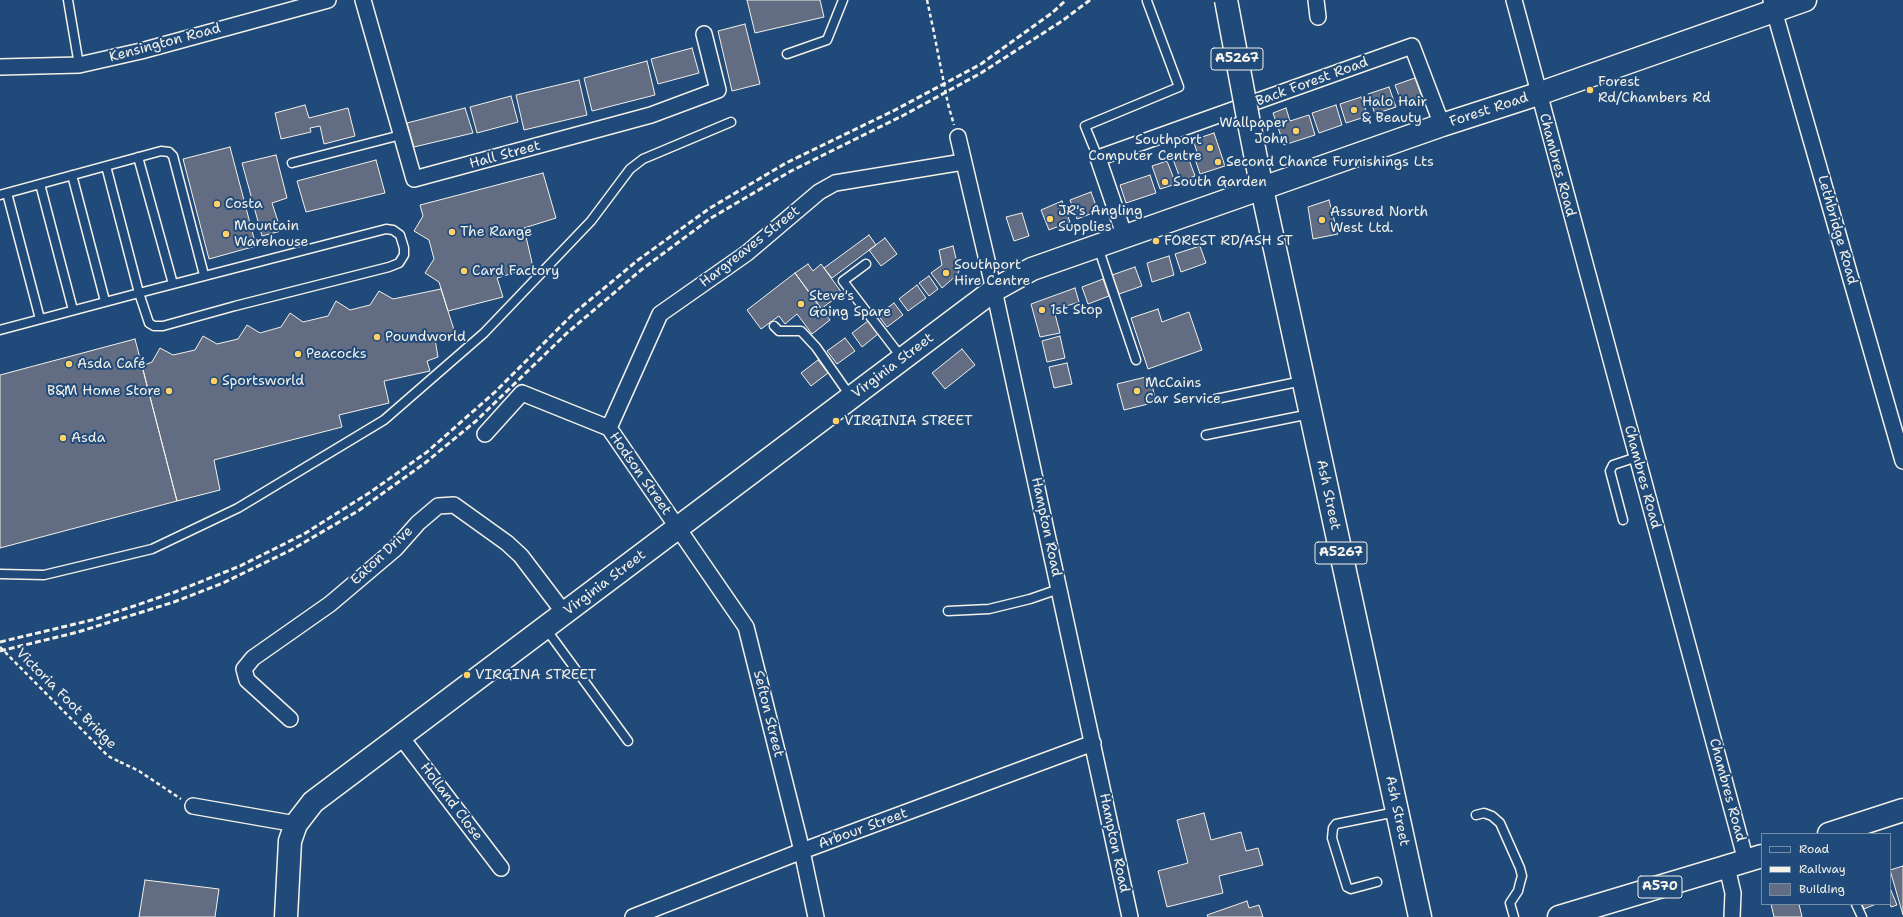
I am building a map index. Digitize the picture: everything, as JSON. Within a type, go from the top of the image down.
[{"type":"main road","name":"A5267","points":[[1226,0],[1262,189]]},
{"type":"main road","name":"Forest Road","points":[[994,290],[1032,269],[1442,125],[1538,94],[1773,5],[1805,0]]},
{"type":"main road","name":"Ash Street","points":[[1262,189],[1420,917]]},
{"type":"main road","name":"Virginia Street","points":[[286,917],[290,842],[296,824],[313,802],[994,290]]},
{"type":"main road","points":[[1835,833],[1903,810]]},
{"type":"main road","name":"A570","points":[[1559,917],[1745,861]]},
{"type":"street","name":"Kensington Road","points":[[0,67],[80,65],[141,51],[328,0]]},
{"type":"street","name":"Hall Street","points":[[363,0],[414,179],[651,115],[718,90],[704,34]]},
{"type":"street","points":[[1316,0],[1318,17]]},
{"type":"street","name":"Chambres Road","points":[[1514,0],[1745,861],[1733,893],[1732,917]]},
{"type":"street","name":"Lethbridge Road","points":[[1773,5],[1903,461]]},
{"type":"street","name":"Back Forest Road","points":[[1098,158],[1412,46],[1442,125]]},
{"type":"street","name":"Hampton Road","points":[[956,131],[994,290],[1130,917]]},
{"type":"street","points":[[1098,158],[1125,237]]},
{"type":"street","name":"Hargreaves Street","points":[[609,428],[660,314],[747,253],[819,192],[835,183],[964,162]]},
{"type":"street","name":"Hodson Street","points":[[485,434],[522,393],[609,428],[678,529]]},
{"type":"street","name":"Eaton Drive","points":[[290,719],[247,680],[244,668],[253,658],[330,604],[394,549],[418,523],[438,506],[454,505],[507,543],[521,556],[564,614]]},
{"type":"street","name":"Sefton Street","points":[[678,529],[746,627],[802,851],[816,917]]},
{"type":"street","name":"Holland Close","points":[[400,737],[501,868]]},
{"type":"street","name":"Arbour Street","points":[[633,917],[802,851],[1093,743]]},
{"type":"street","points":[[193,806],[296,824]]},
{"type":"lane","points":[[68,0],[80,65]]},
{"type":"lane","points":[[787,54],[827,40],[843,0]]},
{"type":"lane","points":[[1098,158],[1085,126],[1179,87],[1147,1]]},
{"type":"lane","points":[[0,574],[44,575],[152,548],[238,508],[384,420],[484,333],[591,221],[630,169],[643,159],[731,122]]},
{"type":"lane","points":[[292,163],[402,135]]},
{"type":"lane","points":[[40,319],[3,194],[138,157],[161,151],[169,152],[173,156],[204,275]]},
{"type":"lane","points":[[138,157],[173,284]]},
{"type":"lane","points":[[0,330],[105,301],[139,293],[204,275],[386,229],[393,230],[400,235],[404,248],[404,255],[399,263],[390,267],[235,306],[163,326],[154,326],[149,323],[139,293],[106,166]]},
{"type":"lane","points":[[72,175],[105,301]]},
{"type":"lane","points":[[40,184],[73,310]]},
{"type":"lane","points":[[1098,247],[1136,360]]},
{"type":"lane","points":[[866,264],[843,281],[903,359]]},
{"type":"lane","points":[[774,326],[779,331],[801,330],[816,347],[852,397]]},
{"type":"lane","points":[[1216,399],[1303,380]]},
{"type":"lane","points":[[1206,435],[1311,414]]},
{"type":"lane","points":[[1623,520],[1610,471],[1613,465],[1637,457]]},
{"type":"lane","points":[[948,611],[989,609],[1030,599],[1059,588]]},
{"type":"lane","points":[[545,628],[628,741]]},
{"type":"lane","points":[[1377,882],[1351,889],[1347,887],[1332,838],[1333,828],[1336,824],[1341,822],[1397,812]]},
{"type":"lane","points":[[1476,815],[1484,813],[1492,816],[1500,823],[1520,868],[1522,876],[1518,890],[1510,903],[1514,917]]},
{"type":"lane","points":[[1856,905],[1862,917]]},
{"type":"path","points":[[927,0],[948,104],[956,131]]},
{"type":"path","name":"Victoria Foot Bridge","points":[[0,648],[108,756],[139,771],[193,806]]},
{"type":"building","points":[[747,0],[820,0],[824,17],[755,33]]},
{"type":"building","points":[[745,24],[760,84],[732,91],[718,31]]},
{"type":"building","points":[[692,48],[699,73],[658,84],[651,59]]},
{"type":"building","points":[[647,61],[655,95],[592,111],[584,78]]},
{"type":"building","points":[[1415,78],[1422,97],[1402,104],[1395,85]]},
{"type":"building","points":[[579,80],[587,115],[524,130],[516,95]]},
{"type":"building","points":[[1389,87],[1396,107],[1375,114],[1368,94]]},
{"type":"building","points":[[511,96],[518,122],[477,133],[470,107]]},
{"type":"building","name":"Halo Hair & Beauty","points":[[1361,97],[1368,116],[1346,123],[1340,104]]},
{"type":"building","points":[[305,105],[309,118],[348,108],[355,136],[324,144],[320,126],[310,128],[311,132],[281,139],[275,113]]},
{"type":"building","points":[[1336,105],[1342,125],[1319,133],[1312,113]]},
{"type":"building","points":[[465,108],[473,133],[414,147],[407,123]]},
{"type":"building","points":[[1286,108],[1290,121],[1309,115],[1315,135],[1284,145],[1273,113]]},
{"type":"building","points":[[1214,133],[1225,166],[1200,174],[1193,153],[1197,152],[1193,140]]},
{"type":"building","points":[[230,147],[256,246],[209,259],[183,159]]},
{"type":"building","points":[[1187,154],[1195,176],[1181,181],[1173,159]]},
{"type":"building","points":[[276,155],[287,198],[272,203],[281,231],[262,236],[242,163]]},
{"type":"building","points":[[376,160],[385,193],[306,212],[297,181]]},
{"type":"building","points":[[1167,161],[1176,184],[1160,189],[1152,166]]},
{"type":"building","points":[[543,173],[556,218],[524,228],[533,267],[497,278],[503,297],[448,311],[439,282],[425,273],[434,259],[429,240],[414,231],[423,216],[420,205]]},
{"type":"building","points":[[1150,175],[1156,193],[1126,203],[1120,185]]},
{"type":"building","points":[[1091,192],[1098,211],[1077,219],[1070,200]]},
{"type":"building","name":"Assured North West Ltd.","points":[[1329,200],[1338,234],[1313,239],[1308,207]]},
{"type":"building","points":[[1062,201],[1070,222],[1049,230],[1041,210]]},
{"type":"building","points":[[1022,213],[1029,236],[1014,241],[1006,217]]},
{"type":"building","points":[[869,235],[876,245],[832,278],[824,268]]},
{"type":"building","points":[[885,238],[897,254],[881,266],[869,250]]},
{"type":"building","points":[[953,246],[959,271],[957,275],[942,288],[931,273],[942,265],[939,250]]},
{"type":"building","points":[[1200,246],[1206,263],[1181,272],[1175,254]]},
{"type":"building","points":[[1169,256],[1174,275],[1152,282],[1147,263]]},
{"type":"building","points":[[808,264],[813,271],[821,264],[842,293],[821,309],[795,273]]},
{"type":"building","points":[[1135,267],[1142,286],[1119,294],[1112,275]]},
{"type":"building","points":[[795,273],[830,320],[812,334],[797,314],[785,324],[779,316],[761,329],[747,310]]},
{"type":"building","points":[[929,276],[938,289],[929,296],[919,283]]},
{"type":"building","points":[[1103,279],[1109,296],[1088,304],[1082,287]]},
{"type":"building","points":[[917,285],[926,298],[908,311],[899,299]]},
{"type":"building","points":[[1075,288],[1079,302],[1054,310],[1060,333],[1040,337],[1031,304]]},
{"type":"building","points":[[441,289],[455,333],[435,339],[438,357],[427,361],[430,371],[384,381],[389,403],[339,415],[342,427],[214,460],[220,490],[177,501],[142,366],[152,362],[160,348],[173,355],[195,350],[203,336],[217,344],[238,339],[247,325],[260,333],[281,327],[290,313],[303,322],[328,316],[336,301],[350,310],[370,305],[379,291],[393,299]]},
{"type":"building","points":[[894,303],[903,315],[887,327],[878,315]]},
{"type":"building","points":[[1158,309],[1162,322],[1189,312],[1202,350],[1148,369],[1131,318]]},
{"type":"building","points":[[868,321],[878,334],[862,347],[852,333]]},
{"type":"building","points":[[1060,336],[1065,358],[1047,362],[1042,341]]},
{"type":"building","points":[[845,338],[855,351],[837,364],[827,351]]},
{"type":"building","points":[[135,339],[177,501],[0,548],[0,375]]},
{"type":"building","points":[[962,349],[975,365],[945,389],[932,373]]},
{"type":"building","points":[[818,360],[828,373],[811,386],[801,373]]},
{"type":"building","points":[[1067,363],[1072,384],[1054,388],[1049,367]]},
{"type":"building","points":[[1150,376],[1156,402],[1124,410],[1117,384]]},
{"type":"building","points":[[1204,813],[1211,840],[1241,832],[1246,851],[1258,848],[1263,865],[1219,876],[1223,893],[1167,907],[1158,871],[1188,863],[1177,820]]},
{"type":"building","points":[[1903,866],[1903,915],[1891,873],[1891,870]]},
{"type":"building","points":[[145,880],[219,889],[215,917],[139,917]]},
{"type":"building","points":[[1891,890],[1897,905],[1891,907],[1890,905]]},
{"type":"building","points":[[1247,901],[1249,908],[1259,905],[1263,917],[1208,917],[1207,915]]},
{"type":"building","points":[[1771,905],[1799,905],[1802,917],[1774,917]]},
{"type":"building","points":[[1862,905],[1874,905],[1864,909]]},
{"type":"railway","points":[[0,642],[96,619],[175,592],[240,566],[304,534],[372,491],[427,452],[495,392],[573,314],[638,260],[710,208],[786,163],[895,110],[981,64],[1052,13],[1066,0]]},
{"type":"railway","points":[[0,651],[78,632],[174,602],[223,583],[291,550],[358,511],[425,463],[476,421],[567,333],[641,270],[711,218],[791,171],[904,115],[981,73],[1062,21],[1090,0]]},
{"type":"place","name":"Forest Rd/Chambers Rd","points":[[1590,90]]},
{"type":"place","name":"Halo Hair & Beauty","points":[[1354,110]]},
{"type":"place","name":"Wallpaper John","points":[[1296,131]]},
{"type":"place","name":"Southport Computer Centre","points":[[1210,148]]},
{"type":"place","name":"Second Chance Furnishings Lts","points":[[1218,162]]},
{"type":"place","name":"South Garden","points":[[1165,182]]},
{"type":"place","name":"Costa","points":[[217,204]]},
{"type":"place","name":"JR's Angling Supplies","points":[[1050,219]]},
{"type":"place","name":"Assured North West Ltd.","points":[[1322,220]]},
{"type":"place","name":"The Range","points":[[452,232]]},
{"type":"place","name":"Mountain Warehouse","points":[[226,234]]},
{"type":"place","name":"FOREST RD/ASH ST","points":[[1156,241]]},
{"type":"place","name":"Card Factory","points":[[464,271]]},
{"type":"place","name":"Southport Hire Centre","points":[[946,273]]},
{"type":"place","name":"Steve's Going Spare","points":[[801,304]]},
{"type":"place","name":"1st Stop","points":[[1042,310]]},
{"type":"place","name":"Poundworld","points":[[377,337]]},
{"type":"place","name":"Peacocks","points":[[298,354]]},
{"type":"place","name":"Asda Café","points":[[69,364]]},
{"type":"place","name":"Sportsworld","points":[[214,381]]},
{"type":"place","name":"B&M Home Store","points":[[169,391]]},
{"type":"place","name":"McCains Car Service","points":[[1137,391]]},
{"type":"place","name":"VIRGINIA STREET","points":[[836,421]]},
{"type":"place","name":"Asda","points":[[63,438]]},
{"type":"place","name":"VIRGINA STREET","points":[[467,675]]}]
